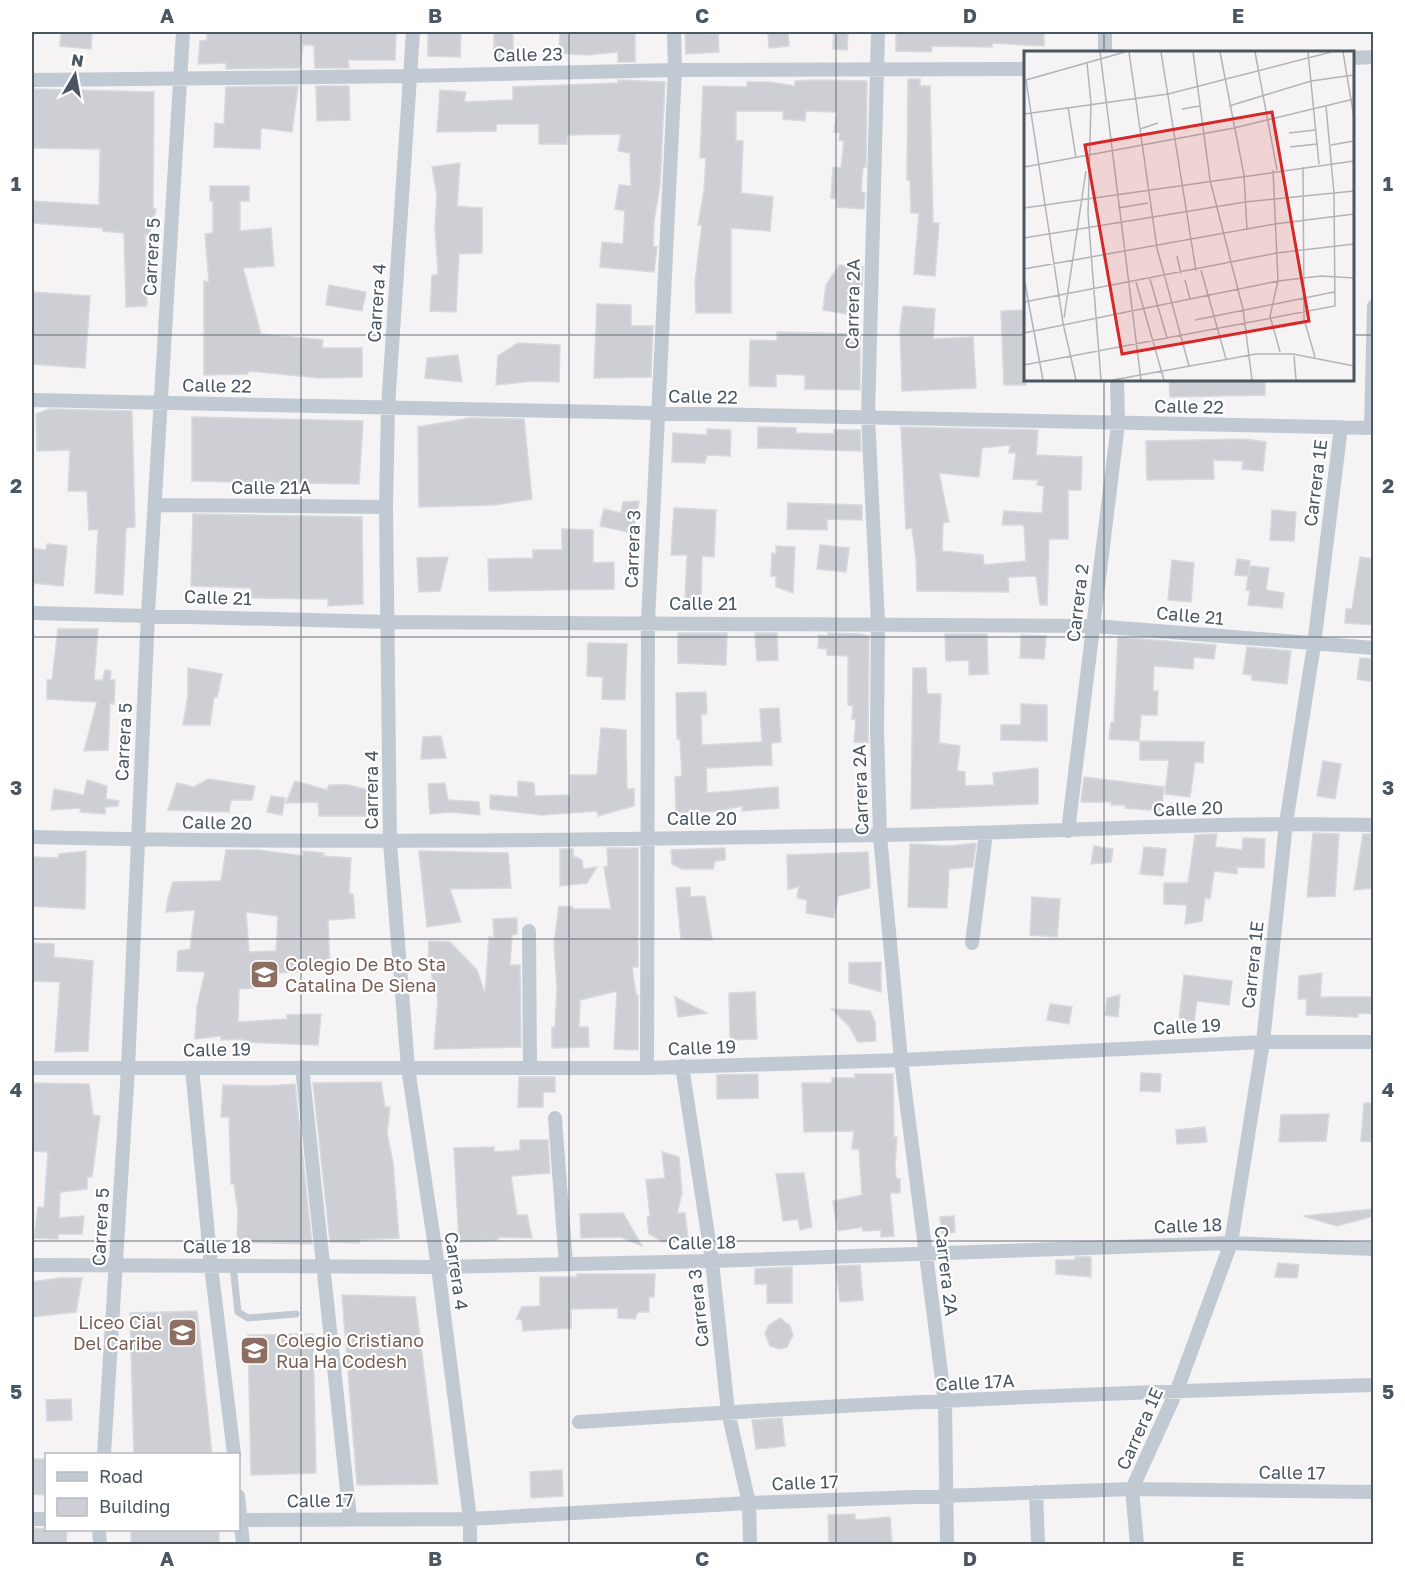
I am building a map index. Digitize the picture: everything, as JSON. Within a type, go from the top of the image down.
[{"type":"street","name":"Carrera 5","points":[[104,1453],[128,1068],[148,614],[183,32]]},
{"type":"street","name":"Carrera 4","points":[[413,32],[388,407],[386,507],[390,843],[408,1068],[438,1267],[470,1519],[470,1545]]},
{"type":"street","name":"Carrera 3","points":[[647,1068],[648,621],[675,70],[674,32]]},
{"type":"street","name":"Carrera 2A","points":[[878,32],[868,417],[878,623],[877,730],[880,836],[901,1060],[945,1403],[947,1545]]},
{"type":"street","points":[[1105,32],[1105,51]]},
{"type":"street","points":[[1354,58],[1374,57]]},
{"type":"street","name":"Calle 23","points":[[32,80],[411,76],[675,70],[1024,69]]},
{"type":"street","points":[[1372,428],[1374,306]]},
{"type":"street","name":"Carrera 2","points":[[1068,831],[1118,424],[1117,381]]},
{"type":"street","name":"Calle 22","points":[[32,400],[1372,428]]},
{"type":"street","name":"Carrera 1E","points":[[1132,1489],[1177,1390],[1231,1243],[1263,1042],[1287,823],[1314,645],[1341,427]]},
{"type":"street","name":"Calle 21A","points":[[155,506],[386,507]]},
{"type":"street","name":"Calle 21","points":[[32,613],[148,614],[389,622],[648,621],[1094,626],[1374,648]]},
{"type":"street","name":"Calle 20","points":[[32,837],[390,843],[646,837],[880,836],[1287,823],[1374,825]]},
{"type":"street","points":[[972,943],[986,833]]},
{"type":"street","points":[[529,931],[530,1066]]},
{"type":"street","name":"Calle 19","points":[[32,1068],[530,1066],[647,1068],[901,1060],[1263,1042],[1374,1042]]},
{"type":"street","name":"Carrera 3","points":[[682,1066],[712,1261],[728,1412],[749,1503],[750,1545]]},
{"type":"street","points":[[302,1067],[350,1518]]},
{"type":"street","points":[[192,1068],[211,1266],[234,1453]]},
{"type":"street","points":[[555,1118],[566,1264]]},
{"type":"street","name":"Calle 18","points":[[32,1265],[438,1267],[926,1255],[1231,1243],[1374,1249]]},
{"type":"street","name":"Calle 17A","points":[[579,1422],[728,1412],[1177,1390],[1374,1385]]},
{"type":"street","points":[[1132,1489],[1137,1545]]},
{"type":"street","name":"Calle 17","points":[[240,1520],[470,1519],[749,1503],[1132,1489],[1374,1491]]},
{"type":"street","points":[[1036,1492],[1038,1545]]},
{"type":"street","points":[[240,1520],[243,1545]]},
{"type":"lane","points":[[232,1266],[238,1312],[248,1318],[296,1314]]},
{"type":"building","points":[[61,32],[92,32],[91,49],[60,46]]},
{"type":"building","points":[[207,32],[396,32],[395,60],[348,60],[349,68],[315,68],[314,45],[303,45],[300,68],[226,69],[226,63],[198,64],[200,41],[207,40]]},
{"type":"building","points":[[428,32],[461,32],[460,57],[428,56]]},
{"type":"building","points":[[494,32],[513,32],[513,61],[494,61]]},
{"type":"building","points":[[560,32],[635,32],[635,62],[618,62],[618,52],[586,55],[559,53]]},
{"type":"building","points":[[685,32],[718,34],[719,52],[686,54]]},
{"type":"building","points":[[768,32],[788,32],[789,46],[769,48]]},
{"type":"building","points":[[834,32],[848,32],[847,50],[833,49]]},
{"type":"building","points":[[896,32],[1044,32],[1044,46],[992,43],[992,47],[932,46],[931,52],[896,51]]},
{"type":"building","points":[[908,79],[920,79],[920,86],[930,86],[933,223],[939,223],[935,276],[914,274],[919,213],[911,213],[910,180],[907,180]]},
{"type":"building","points":[[618,80],[665,82],[660,185],[654,221],[653,246],[657,247],[654,272],[600,267],[602,242],[623,244],[625,211],[615,209],[619,185],[631,186],[630,153],[618,151],[621,134],[567,135],[567,144],[539,144],[539,124],[496,124],[496,131],[437,132],[440,90],[466,92],[464,102],[513,100],[513,87],[618,83]]},
{"type":"building","points":[[795,81],[867,81],[866,167],[863,167],[861,192],[865,193],[864,209],[837,207],[837,199],[831,198],[833,167],[841,168],[844,141],[839,140],[840,133],[834,132],[837,112],[806,111],[805,121],[783,119],[783,111],[736,111],[736,141],[743,141],[741,193],[773,197],[770,231],[731,228],[731,313],[696,313],[695,282],[702,225],[698,225],[704,190],[706,158],[700,158],[703,86],[747,87],[747,82],[768,82],[795,86]]},
{"type":"building","points":[[298,86],[292,132],[261,128],[260,149],[214,147],[215,123],[224,124],[226,87]]},
{"type":"building","points":[[316,86],[349,86],[350,120],[317,121]]},
{"type":"building","points":[[32,89],[154,92],[153,209],[156,209],[149,235],[145,234],[147,306],[126,307],[124,233],[103,231],[103,228],[32,223],[32,201],[99,205],[100,149],[32,148]]},
{"type":"building","points":[[460,163],[457,206],[482,208],[482,253],[459,254],[456,312],[430,311],[432,275],[438,275],[435,226],[437,195],[432,167]]},
{"type":"building","points":[[210,186],[249,186],[249,201],[240,201],[240,231],[271,228],[274,266],[243,268],[261,334],[323,340],[322,348],[362,348],[362,377],[320,378],[248,371],[248,374],[204,375],[204,281],[209,282],[205,234],[213,233],[213,201],[210,201]]},
{"type":"building","points":[[839,265],[863,267],[862,287],[850,286],[846,314],[823,310],[826,285]]},
{"type":"building","points":[[329,285],[366,292],[362,311],[326,305]]},
{"type":"building","points":[[32,292],[90,296],[85,368],[32,364]]},
{"type":"building","points":[[597,304],[631,305],[631,326],[653,326],[651,377],[594,378]]},
{"type":"building","points":[[903,306],[935,309],[933,339],[973,337],[976,388],[902,391],[900,330]]},
{"type":"building","points":[[1024,310],[1024,381],[1026,385],[1004,385],[1001,311]]},
{"type":"building","points":[[777,332],[860,334],[860,390],[805,389],[805,375],[776,374],[776,387],[749,386],[750,340],[777,341]]},
{"type":"building","points":[[518,343],[560,345],[559,382],[532,381],[496,385],[498,356]]},
{"type":"building","points":[[458,355],[462,382],[425,378],[427,358]]},
{"type":"building","points":[[1169,381],[1265,381],[1265,395],[1170,397]]},
{"type":"building","points":[[49,409],[132,411],[135,527],[126,528],[123,595],[95,593],[98,529],[89,530],[87,491],[68,491],[70,450],[37,451],[36,414]]},
{"type":"building","points":[[192,417],[363,421],[359,484],[192,481]]},
{"type":"building","points":[[470,418],[524,419],[532,499],[494,505],[419,507],[418,427]]},
{"type":"building","points":[[758,427],[796,428],[796,433],[834,434],[834,430],[860,430],[861,451],[758,448]]},
{"type":"building","points":[[901,427],[1038,430],[1036,455],[1082,457],[1081,490],[1068,490],[1068,539],[1049,539],[1047,605],[1040,605],[1036,576],[1008,577],[1009,592],[917,591],[912,528],[906,529]],"holes":[[[1010,445],[1009,453],[1016,453],[1013,479],[1038,480],[1037,485],[1044,486],[1042,513],[1004,511],[1002,525],[1024,525],[1026,561],[984,565],[983,555],[942,551],[943,523],[949,522],[939,473],[979,477],[982,448]]]},
{"type":"building","points":[[707,429],[731,430],[730,456],[707,455],[705,463],[672,462],[673,433],[707,435]]},
{"type":"building","points":[[1245,439],[1266,442],[1263,471],[1242,469],[1243,461],[1213,460],[1214,479],[1147,480],[1146,441]]},
{"type":"building","points":[[639,501],[633,533],[600,526],[604,509],[621,513],[623,502]]},
{"type":"building","points":[[788,503],[862,505],[862,520],[827,519],[827,530],[787,529]]},
{"type":"building","points":[[674,508],[716,510],[714,557],[702,556],[701,599],[685,599],[687,555],[671,555]]},
{"type":"building","points":[[1272,510],[1296,512],[1294,541],[1270,540]]},
{"type":"building","points":[[193,514],[362,517],[363,604],[328,606],[328,599],[250,598],[251,588],[191,586]]},
{"type":"building","points":[[562,529],[593,530],[593,563],[614,562],[614,589],[489,591],[488,559],[533,558],[533,550],[562,550]]},
{"type":"building","points":[[47,544],[67,546],[63,586],[32,583],[32,548],[46,550]]},
{"type":"building","points":[[820,545],[849,548],[846,572],[817,569]]},
{"type":"building","points":[[776,546],[795,547],[793,593],[776,587],[776,576],[771,576],[772,553],[776,554]]},
{"type":"building","points":[[448,557],[440,591],[419,592],[417,558]]},
{"type":"building","points":[[1360,557],[1374,559],[1374,625],[1345,623],[1346,609],[1352,609]]},
{"type":"building","points":[[1237,559],[1250,561],[1248,576],[1235,575]]},
{"type":"building","points":[[1172,560],[1194,563],[1191,602],[1168,600]]},
{"type":"building","points":[[1250,566],[1269,568],[1266,590],[1284,593],[1282,608],[1248,605],[1250,591],[1246,590]]},
{"type":"building","points":[[58,629],[98,629],[94,680],[103,680],[105,670],[111,671],[110,680],[115,680],[114,704],[110,703],[108,750],[84,751],[97,702],[47,699],[47,680],[52,680]]},
{"type":"building","points":[[678,633],[727,633],[726,665],[678,663]]},
{"type":"building","points":[[755,633],[777,633],[778,660],[757,661]]},
{"type":"building","points":[[828,633],[869,636],[868,743],[854,742],[856,719],[852,719],[853,706],[848,705],[848,656],[827,655],[827,649],[818,648],[819,635],[828,636]]},
{"type":"building","points":[[945,634],[987,634],[988,674],[969,675],[969,660],[946,661]]},
{"type":"building","points":[[1021,635],[1046,636],[1044,659],[1020,658]]},
{"type":"building","points":[[1118,637],[1216,645],[1214,659],[1194,657],[1193,669],[1154,666],[1153,691],[1158,691],[1157,715],[1141,715],[1139,741],[1109,739],[1111,723],[1114,723]]},
{"type":"building","points":[[588,643],[627,644],[625,700],[602,699],[603,677],[587,676]]},
{"type":"building","points":[[1247,647],[1291,651],[1287,684],[1252,680],[1252,675],[1243,674]]},
{"type":"building","points":[[1360,658],[1374,659],[1374,682],[1357,679]]},
{"type":"building","points":[[188,668],[222,674],[217,697],[214,697],[210,725],[183,725],[188,696]]},
{"type":"building","points":[[913,668],[926,668],[927,694],[941,694],[939,743],[960,746],[957,771],[965,772],[965,786],[994,785],[993,773],[1038,768],[1038,804],[911,809]]},
{"type":"building","points":[[706,692],[707,714],[701,714],[702,745],[762,742],[760,709],[779,708],[781,742],[771,743],[772,765],[706,768],[707,793],[778,787],[779,808],[742,811],[742,806],[718,811],[676,813],[675,777],[682,776],[680,739],[677,739],[676,693]]},
{"type":"building","points":[[1021,704],[1047,705],[1047,741],[1001,740],[1001,725],[1021,725]]},
{"type":"building","points":[[601,728],[626,730],[627,789],[634,789],[634,806],[598,816],[597,811],[542,815],[490,809],[490,795],[518,797],[518,781],[534,783],[535,796],[570,795],[570,775],[597,775]]},
{"type":"building","points":[[441,736],[446,758],[421,759],[423,737]]},
{"type":"building","points":[[1140,741],[1204,742],[1203,763],[1195,762],[1190,797],[1165,794],[1169,760],[1140,760]]},
{"type":"building","points":[[1323,761],[1341,764],[1335,799],[1317,796]]},
{"type":"building","points":[[1084,777],[1164,787],[1161,811],[1125,808],[1125,805],[1111,805],[1111,802],[1081,802]]},
{"type":"building","points":[[208,779],[255,786],[252,800],[231,800],[229,812],[168,810],[177,783],[194,787]]},
{"type":"building","points":[[87,780],[107,786],[106,799],[119,801],[118,806],[105,807],[105,814],[80,812],[81,808],[51,810],[54,789],[84,795]]},
{"type":"building","points":[[295,781],[327,790],[329,785],[348,785],[370,790],[366,816],[319,816],[318,802],[286,803]]},
{"type":"building","points":[[445,783],[448,800],[479,802],[480,815],[451,812],[430,814],[428,784]]},
{"type":"building","points":[[271,796],[285,798],[282,815],[267,812]]},
{"type":"building","points":[[1313,833],[1339,834],[1335,896],[1307,897]]},
{"type":"building","points":[[1217,834],[1215,847],[1242,850],[1243,838],[1265,839],[1264,868],[1237,867],[1237,874],[1214,871],[1210,899],[1205,898],[1202,921],[1185,924],[1187,905],[1164,904],[1164,883],[1188,883],[1195,835]]},
{"type":"building","points":[[1363,834],[1374,834],[1374,888],[1354,890]]},
{"type":"building","points":[[976,843],[973,867],[949,869],[947,908],[908,907],[910,844],[950,846]]},
{"type":"building","points":[[1094,846],[1113,849],[1111,862],[1091,864]]},
{"type":"building","points":[[1144,847],[1166,849],[1163,876],[1140,874]]},
{"type":"building","points":[[607,848],[638,848],[638,967],[632,967],[636,995],[638,995],[638,1050],[614,1049],[617,991],[580,1000],[579,1027],[588,1027],[589,1047],[552,1048],[557,987],[554,943],[559,906],[573,907],[573,909],[611,909],[604,867],[608,866]]},
{"type":"building","points":[[725,848],[725,860],[715,861],[713,869],[682,869],[672,864],[671,850]]},
{"type":"building","points":[[560,849],[573,849],[573,856],[582,860],[583,869],[597,867],[587,883],[560,886]]},
{"type":"building","points":[[226,850],[258,850],[303,856],[303,851],[324,853],[323,856],[351,858],[349,894],[353,894],[355,918],[328,920],[330,970],[253,974],[253,988],[239,989],[238,1022],[287,1019],[287,1015],[321,1014],[318,1045],[242,1042],[243,1039],[221,1040],[221,1036],[195,1039],[197,1006],[205,972],[177,971],[178,951],[190,949],[195,910],[166,912],[168,899],[173,882],[221,881]],"holes":[[[246,912],[278,916],[276,951],[249,952]]]},
{"type":"building","points":[[86,851],[85,909],[32,906],[32,857],[58,858],[59,854]]},
{"type":"building","points":[[419,851],[508,853],[511,888],[450,889],[461,922],[427,927]]},
{"type":"building","points":[[868,852],[870,888],[838,896],[834,918],[806,913],[807,900],[797,898],[799,886],[788,890],[787,855]]},
{"type":"building","points":[[690,887],[690,897],[705,896],[712,940],[681,939],[676,888]]},
{"type":"building","points":[[1032,897],[1060,899],[1057,937],[1030,935]]},
{"type":"building","points":[[517,918],[517,934],[512,935],[510,965],[520,965],[521,1047],[434,1049],[438,999],[428,961],[429,941],[450,942],[477,970],[485,994],[489,937],[494,938],[493,919]]},
{"type":"building","points":[[32,943],[54,944],[54,957],[93,961],[88,1051],[55,1052],[60,982],[32,981]]},
{"type":"building","points":[[881,962],[881,992],[849,983],[849,963]]},
{"type":"building","points":[[1322,973],[1320,997],[1374,997],[1374,1014],[1358,1013],[1358,1017],[1306,1015],[1307,999],[1298,999],[1299,976]]},
{"type":"building","points":[[1184,975],[1232,981],[1229,1005],[1197,1001],[1194,1022],[1179,1020]]},
{"type":"building","points":[[755,992],[757,1039],[730,1040],[729,993]]},
{"type":"building","points":[[1120,995],[1118,1017],[1105,1015],[1107,998]]},
{"type":"building","points":[[675,997],[707,1013],[678,1017]]},
{"type":"building","points":[[1050,1004],[1072,1007],[1069,1024],[1047,1020]]},
{"type":"building","points":[[832,1009],[870,1011],[875,1022],[876,1041],[858,1042],[849,1026]]},
{"type":"building","points":[[1141,1073],[1161,1074],[1160,1092],[1140,1091]]},
{"type":"building","points":[[758,1074],[758,1098],[717,1099],[717,1075]]},
{"type":"building","points":[[855,1074],[893,1074],[894,1137],[897,1137],[895,1167],[896,1178],[900,1179],[900,1193],[890,1193],[894,1236],[881,1237],[881,1230],[863,1231],[862,1227],[838,1231],[833,1201],[862,1195],[859,1149],[852,1149],[854,1131],[804,1132],[802,1083],[832,1083],[832,1078],[855,1078]]},
{"type":"building","points":[[519,1077],[555,1077],[555,1092],[543,1092],[543,1107],[518,1107]]},
{"type":"building","points":[[381,1082],[385,1107],[390,1107],[387,1133],[393,1163],[399,1238],[359,1240],[359,1243],[330,1242],[313,1083]]},
{"type":"building","points":[[32,1083],[89,1084],[93,1115],[100,1116],[92,1177],[87,1177],[87,1189],[60,1192],[59,1218],[84,1216],[82,1234],[58,1234],[58,1239],[34,1238],[38,1207],[44,1208],[48,1152],[32,1151]]},
{"type":"building","points":[[295,1084],[312,1244],[237,1242],[238,1212],[234,1184],[231,1184],[229,1117],[221,1117],[223,1085]]},
{"type":"building","points":[[1364,1103],[1374,1103],[1374,1142],[1361,1141]]},
{"type":"building","points":[[1329,1114],[1326,1141],[1279,1142],[1281,1115]]},
{"type":"building","points":[[1205,1127],[1207,1142],[1177,1144],[1176,1130]]},
{"type":"building","points":[[520,1140],[548,1140],[550,1173],[511,1176],[517,1215],[527,1215],[532,1238],[498,1237],[498,1240],[459,1242],[454,1148],[494,1147],[494,1152],[520,1150]]},
{"type":"building","points":[[662,1152],[679,1157],[682,1193],[677,1213],[685,1213],[688,1239],[663,1242],[649,1234],[647,1217],[650,1216],[646,1180],[665,1178]]},
{"type":"building","points":[[804,1173],[812,1227],[800,1230],[798,1219],[783,1221],[776,1174]]},
{"type":"building","points":[[1373,1209],[1374,1216],[1337,1226],[1303,1216]]},
{"type":"building","points":[[623,1213],[642,1246],[621,1237],[581,1238],[580,1214]]},
{"type":"building","points":[[954,1216],[955,1232],[942,1234],[940,1217]]},
{"type":"building","points":[[1075,1257],[1091,1257],[1091,1277],[1056,1274],[1056,1260],[1075,1260]]},
{"type":"building","points":[[1278,1263],[1299,1265],[1297,1278],[1275,1277]]},
{"type":"building","points":[[860,1265],[863,1300],[840,1302],[836,1266]]},
{"type":"building","points":[[792,1267],[792,1303],[767,1303],[767,1284],[755,1284],[755,1269]]},
{"type":"building","points":[[577,1274],[655,1274],[654,1297],[649,1297],[649,1312],[638,1312],[635,1319],[618,1318],[618,1308],[571,1309],[571,1328],[523,1331],[522,1320],[516,1319],[522,1307],[540,1306],[540,1277],[577,1277]]},
{"type":"building","points":[[82,1278],[76,1312],[32,1317],[32,1282]]},
{"type":"building","points":[[342,1295],[415,1297],[438,1484],[357,1485]]},
{"type":"building","points":[[197,1311],[212,1453],[134,1453],[130,1313]]},
{"type":"building","points":[[780,1318],[790,1326],[793,1335],[787,1347],[779,1349],[770,1346],[765,1333],[769,1325]]},
{"type":"building","points":[[313,1334],[316,1473],[251,1475],[248,1335]]},
{"type":"building","points":[[71,1399],[72,1420],[47,1421],[46,1400]]},
{"type":"building","points":[[782,1418],[785,1446],[756,1449],[752,1420]]},
{"type":"building","points":[[32,1459],[45,1459],[45,1495],[32,1494]]},
{"type":"building","points":[[562,1470],[563,1496],[531,1498],[530,1472]]},
{"type":"building","points":[[855,1514],[855,1520],[890,1517],[892,1545],[829,1545],[828,1515]]},
{"type":"building","points":[[32,1528],[45,1529],[45,1531],[67,1531],[66,1545],[32,1545]]},
{"type":"building","points":[[131,1531],[219,1531],[219,1545],[131,1545]]},
{"type":"place","name":"Colegio De Bto Sta Catalina De Siena","points":[[264,975]]},
{"type":"place","name":"Liceo Cial Del Caribe","points":[[183,1333]]},
{"type":"place","name":"Colegio Cristiano Rua Ha Codesh","points":[[255,1351]]}]
